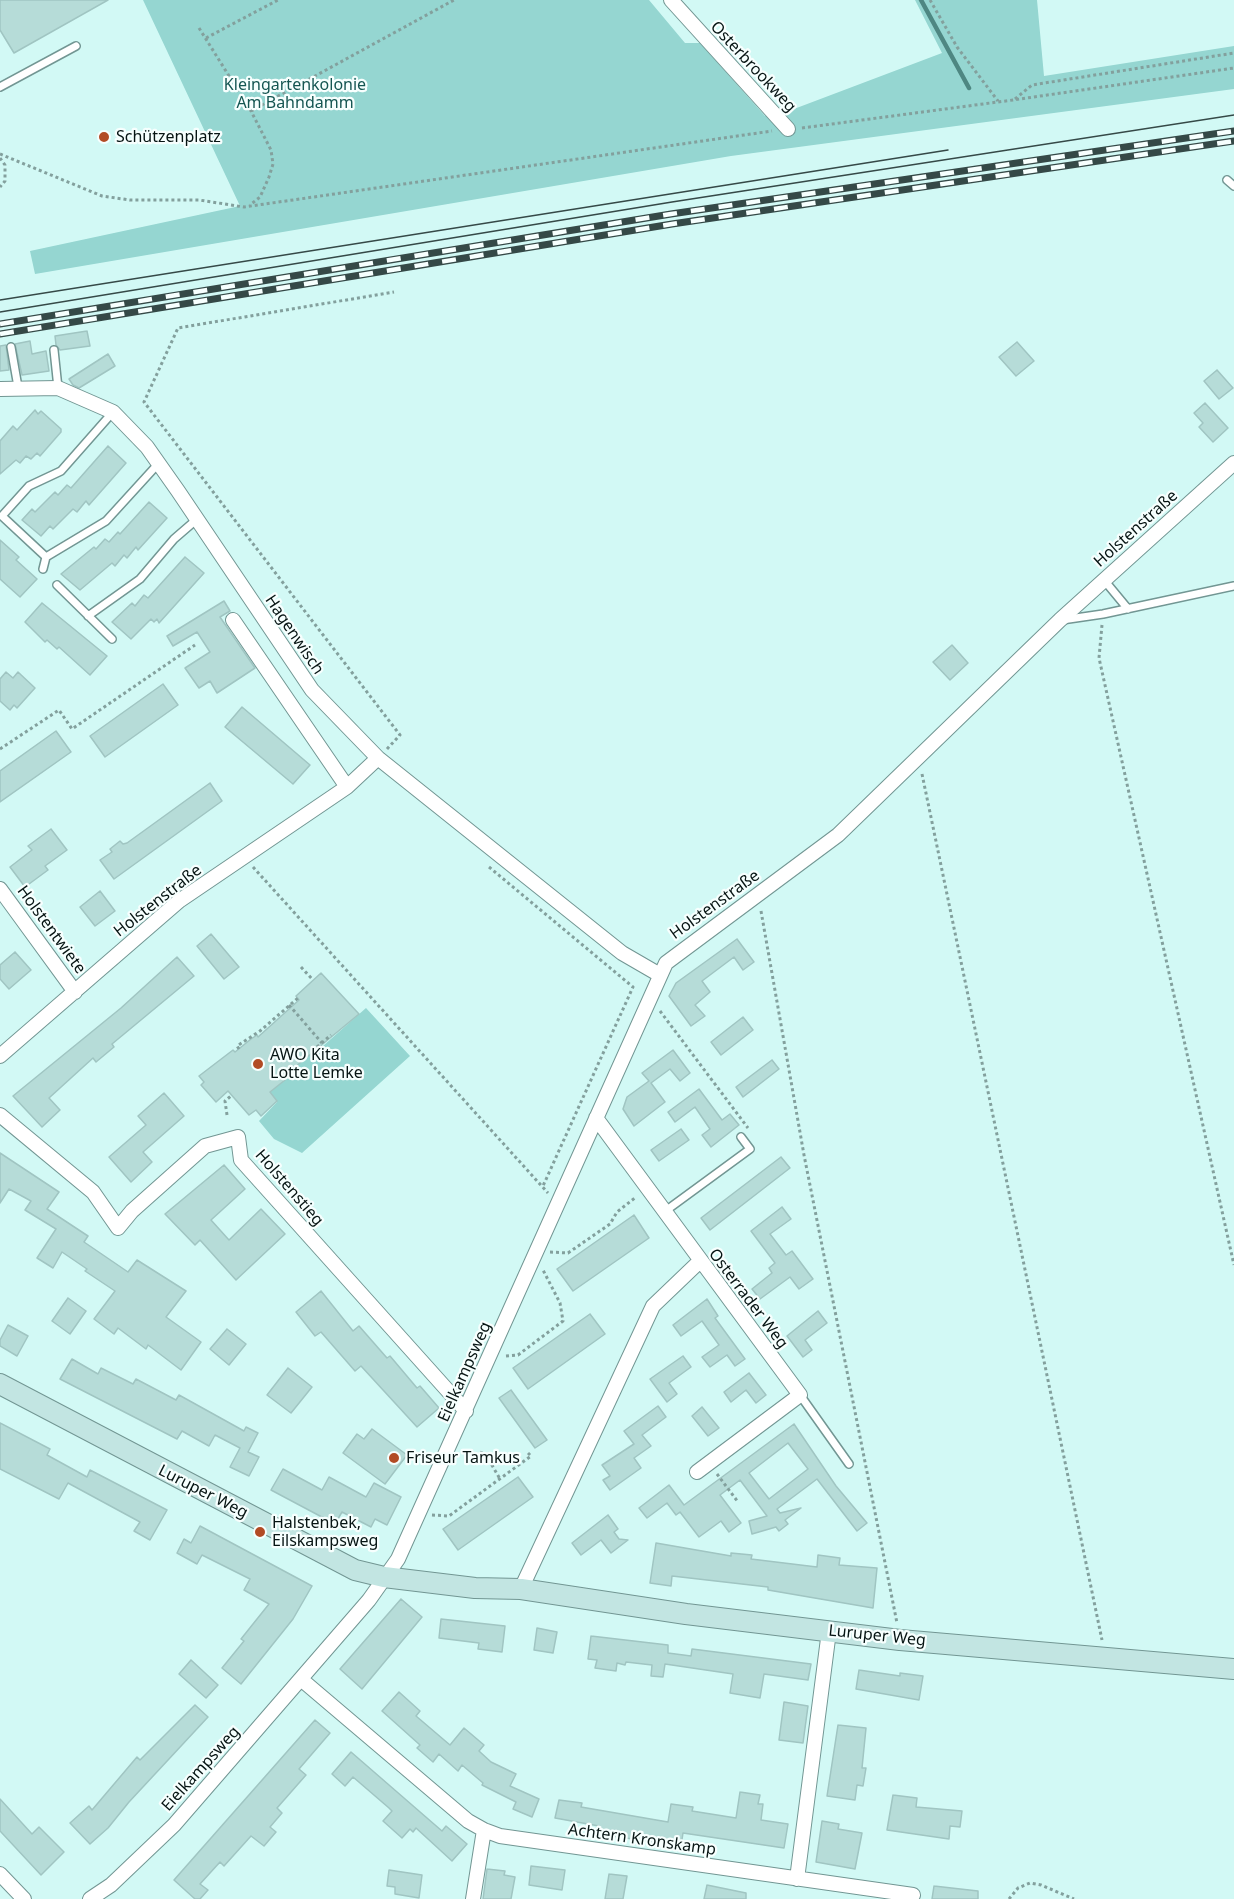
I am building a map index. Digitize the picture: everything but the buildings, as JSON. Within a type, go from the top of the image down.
[{"type":"street","name":"Osterbrookweg","points":[[670,0],[788,129]]},
{"type":"street","name":"Hagenwisch","points":[[0,389],[58,388],[113,412],[147,447],[312,690],[378,758]]},
{"type":"street","name":"Holstenstraße","points":[[660,975],[676,953],[838,836],[1060,620],[1234,463]]},
{"type":"street","points":[[233,620],[348,787]]},
{"type":"street","name":"Holstenstraße","points":[[0,1056],[179,902],[348,787],[378,758]]},
{"type":"street","points":[[378,758],[622,953],[660,975]]},
{"type":"street","name":"Holstentwiete","points":[[0,889],[75,992]]},
{"type":"street","name":"Eielkampsweg","points":[[90,1899],[111,1885],[174,1825],[302,1680],[369,1600],[398,1559],[660,975]]},
{"type":"street","name":"Holstenstieg","points":[[0,1115],[93,1192],[118,1228],[132,1211],[205,1146],[238,1137],[241,1160],[466,1411]]},
{"type":"street","name":"Osterrader Weg","points":[[596,1118],[800,1395]]},
{"type":"street","points":[[521,1589],[653,1306],[700,1261]]},
{"type":"street","name":"Luruper Weg","points":[[0,1384],[328,1558],[355,1570],[384,1577],[475,1588],[521,1589],[686,1614],[900,1640],[1234,1668]]},
{"type":"street","points":[[703,1468],[800,1395]]},
{"type":"street","points":[[797,1879],[829,1631]]},
{"type":"street","name":"Achtern Kronskamp","points":[[302,1680],[468,1821],[500,1836],[913,1896]]},
{"type":"street","points":[[473,1899],[484,1830]]},
{"type":"street","points":[[0,1874],[24,1899]]},
{"type":"lane","points":[[0,87],[76,46]]},
{"type":"lane","points":[[1227,180],[1234,186]]},
{"type":"lane","points":[[11,347],[18,387]]},
{"type":"lane","points":[[54,350],[58,388]]},
{"type":"lane","points":[[46,557],[2,516],[29,486],[61,471],[113,412]]},
{"type":"lane","points":[[43,569],[46,557],[106,521],[158,464]]},
{"type":"lane","points":[[88,616],[140,579],[174,539],[196,520]]},
{"type":"lane","points":[[1104,580],[1128,609]]},
{"type":"lane","points":[[57,585],[112,639]]},
{"type":"lane","points":[[1060,620],[1128,609],[1234,586]]},
{"type":"lane","points":[[664,1212],[750,1149],[741,1137]]},
{"type":"lane","points":[[800,1395],[849,1464]]},
{"type":"path","points":[[206,38],[278,0]]},
{"type":"path","points":[[251,111],[454,0]]},
{"type":"path","points":[[930,0],[957,47],[999,101]]},
{"type":"path","points":[[199,28],[251,111],[271,150],[273,164],[260,197],[249,207]]},
{"type":"path","points":[[1013,100],[1032,85],[1234,53]]},
{"type":"path","points":[[0,156],[102,196],[130,200],[199,200],[249,207],[788,129],[1234,68]]},
{"type":"path","points":[[0,156],[5,165],[5,181],[0,187]]},
{"type":"path","points":[[378,758],[400,735],[144,402],[178,328],[394,292]]},
{"type":"path","points":[[1102,614],[1099,658],[1234,1265]]},
{"type":"path","points":[[0,749],[59,710],[72,729],[195,645]]},
{"type":"path","points":[[918,758],[1106,1657]]},
{"type":"path","points":[[245,858],[557,1204]]},
{"type":"path","points":[[488,866],[633,987],[543,1186]]},
{"type":"path","points":[[758,894],[804,1155],[900,1640]]},
{"type":"path","points":[[301,967],[313,980]]},
{"type":"path","points":[[650,997],[750,1131],[741,1137]]},
{"type":"path","points":[[240,1049],[237,1046],[298,998]]},
{"type":"path","points":[[289,1005],[322,1043]]},
{"type":"path","points":[[317,1047],[332,1035]]},
{"type":"path","points":[[227,1115],[225,1101],[232,1095]]},
{"type":"path","points":[[490,1357],[518,1355],[563,1321],[560,1303],[536,1252],[568,1253],[610,1224],[617,1212],[647,1188]]},
{"type":"path","points":[[480,1452],[486,1455],[500,1479]]},
{"type":"path","points":[[418,1514],[449,1516],[531,1456],[528,1453]]},
{"type":"path","points":[[703,1468],[738,1502]]},
{"type":"path","points":[[1009,1899],[1018,1888],[1030,1883],[1041,1885],[1074,1899]]},
{"type":"green space","name":"Kleingartenkolonie Am Bahndamm","points":[[143,0],[649,0],[685,43],[700,43],[765,116],[786,112],[942,53],[915,0],[1037,0],[1044,76],[1234,46],[1234,89],[731,156],[35,274],[30,251],[240,206]]},
{"type":"green space","points":[[366,1008],[410,1056],[302,1153],[274,1139],[259,1121],[277,1102],[270,1092],[319,1043],[323,1046]]},
{"type":"waterway","points":[[921,0],[969,88]]},
{"type":"tram line","points":[[0,312],[672,202],[1234,115]]},
{"type":"tram line","points":[[0,300],[948,150]]},
{"type":"railway","points":[[0,324],[671,214],[1234,131]]},
{"type":"railway","points":[[0,334],[672,224],[1234,141]]},
{"type":"place","name":"Schützenplatz","points":[[104,137]]},
{"type":"place","name":"AWO Kita Lotte Lemke","points":[[258,1064]]},
{"type":"place","name":"Friseur Tamkus","points":[[394,1458]]},
{"type":"place","name":"Halstenbek, Eilskampsweg","points":[[260,1532]]}]
